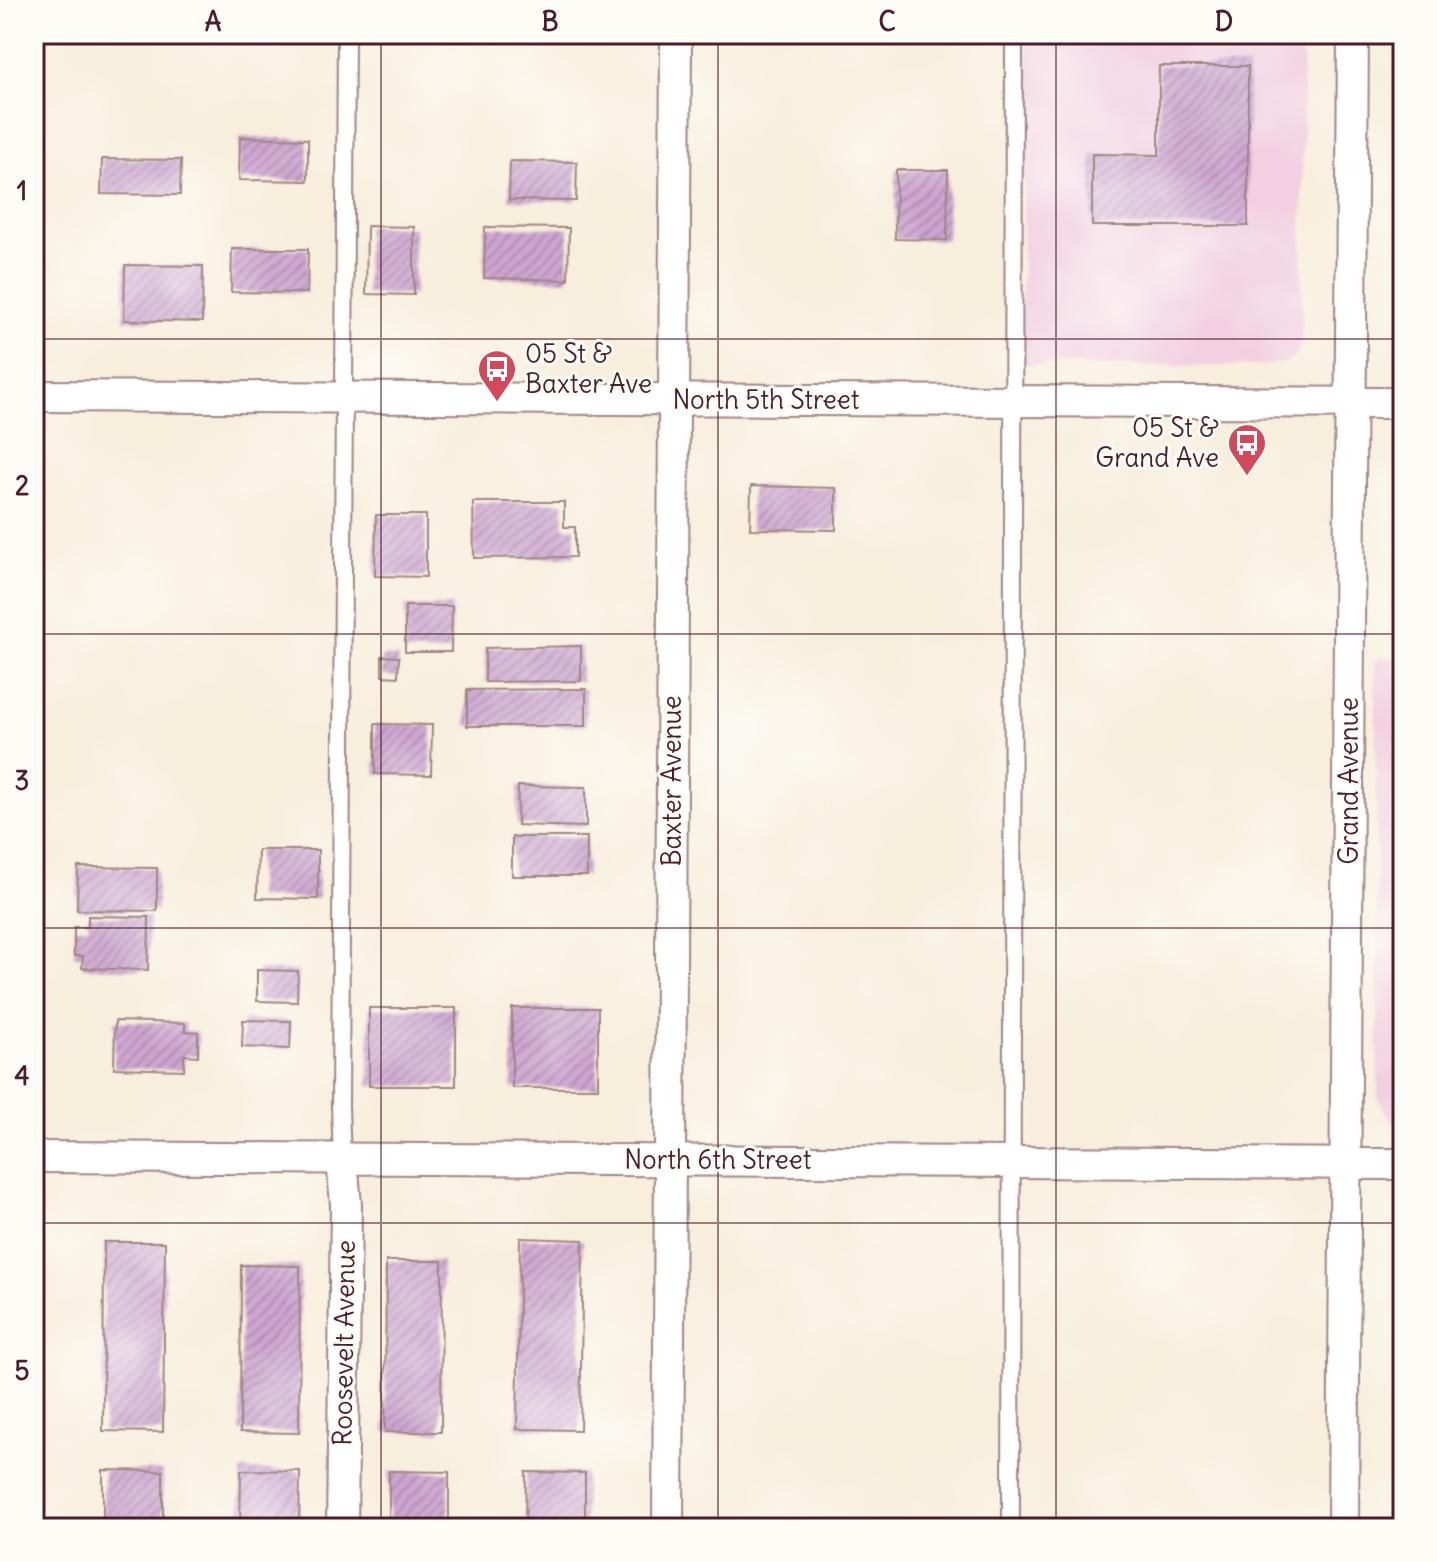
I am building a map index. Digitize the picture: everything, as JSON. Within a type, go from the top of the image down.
[{"type":"street","name":"Baxter Avenue","points":[[668,1528],[676,34]]},
{"type":"street","name":"Grand Avenue","points":[[1343,1528],[1353,34]]},
{"type":"street","name":"North 5th Street","points":[[34,396],[1403,403]]},
{"type":"street","name":"North 6th Street","points":[[34,1157],[1403,1164]]},
{"type":"street","name":"Roosevelt Avenue","points":[[342,1159],[346,1205],[342,1528]]},
{"type":"lane","points":[[342,1159],[342,398],[346,34]]},
{"type":"lane","points":[[1011,1528],[1014,34]]},
{"type":"shaded area","points":[[1027,34],[1303,34],[1302,338],[1297,355],[1285,363],[1253,366],[1020,365]]},
{"type":"shaded area","points":[[1403,657],[1403,1127],[1392,1124],[1378,1097],[1375,658]]},
{"type":"building","points":[[1159,66],[1248,66],[1248,226],[1092,226],[1092,154],[1159,155]]},
{"type":"building","points":[[240,137],[308,139],[308,181],[239,180]]},
{"type":"building","points":[[102,159],[181,160],[180,195],[101,194]]},
{"type":"building","points":[[510,161],[577,162],[576,201],[509,200]]},
{"type":"building","points":[[896,170],[948,170],[947,240],[895,239]]},
{"type":"building","points":[[367,226],[414,227],[414,295],[366,294]]},
{"type":"building","points":[[485,227],[569,228],[568,280],[484,278]]},
{"type":"building","points":[[232,249],[308,249],[307,293],[231,292]]},
{"type":"building","points":[[125,265],[203,266],[202,322],[124,320]]},
{"type":"building","points":[[751,486],[836,488],[836,530],[750,529]]},
{"type":"building","points":[[473,502],[564,502],[564,527],[575,527],[575,557],[474,558]]},
{"type":"building","points":[[376,515],[426,515],[426,577],[375,576]]},
{"type":"building","points":[[405,606],[452,606],[451,652],[405,652]]},
{"type":"building","points":[[581,646],[581,681],[485,682],[485,648]]},
{"type":"building","points":[[382,656],[399,657],[398,677],[382,676]]},
{"type":"building","points":[[586,689],[586,726],[467,726],[467,690]]},
{"type":"building","points":[[375,724],[432,725],[431,775],[375,774]]},
{"type":"building","points":[[518,786],[586,787],[586,827],[517,825]]},
{"type":"building","points":[[512,837],[587,837],[587,876],[512,876]]},
{"type":"building","points":[[258,850],[318,850],[318,899],[257,898]]},
{"type":"building","points":[[78,867],[157,868],[157,911],[77,910]]},
{"type":"building","points":[[88,916],[149,917],[148,970],[82,968],[83,956],[74,956],[74,927],[88,927]]},
{"type":"building","points":[[257,970],[298,971],[297,1002],[257,1001]]},
{"type":"building","points":[[369,1008],[456,1008],[456,1086],[369,1086]]},
{"type":"building","points":[[512,1008],[598,1008],[598,1088],[512,1088]]},
{"type":"building","points":[[243,1020],[291,1021],[290,1049],[242,1047]]},
{"type":"building","points":[[115,1021],[185,1023],[185,1031],[198,1032],[198,1056],[184,1055],[184,1070],[114,1068]]},
{"type":"building","points":[[520,1238],[583,1240],[580,1430],[517,1429]]},
{"type":"building","points":[[104,1242],[165,1242],[163,1432],[103,1431]]},
{"type":"building","points":[[386,1261],[442,1261],[441,1432],[385,1432]]},
{"type":"building","points":[[241,1265],[300,1266],[299,1433],[240,1432]]},
{"type":"building","points":[[103,1470],[163,1471],[163,1528],[103,1528]]},
{"type":"building","points":[[241,1470],[300,1471],[299,1528],[240,1528]]},
{"type":"building","points":[[389,1471],[449,1472],[449,1528],[389,1528]]},
{"type":"building","points":[[526,1472],[585,1473],[585,1528],[525,1528]]},
{"type":"place","name":"05 St & Baxter Ave","points":[[497,403]]},
{"type":"place","name":"05 St & Grand Ave","points":[[1247,477]]}]
